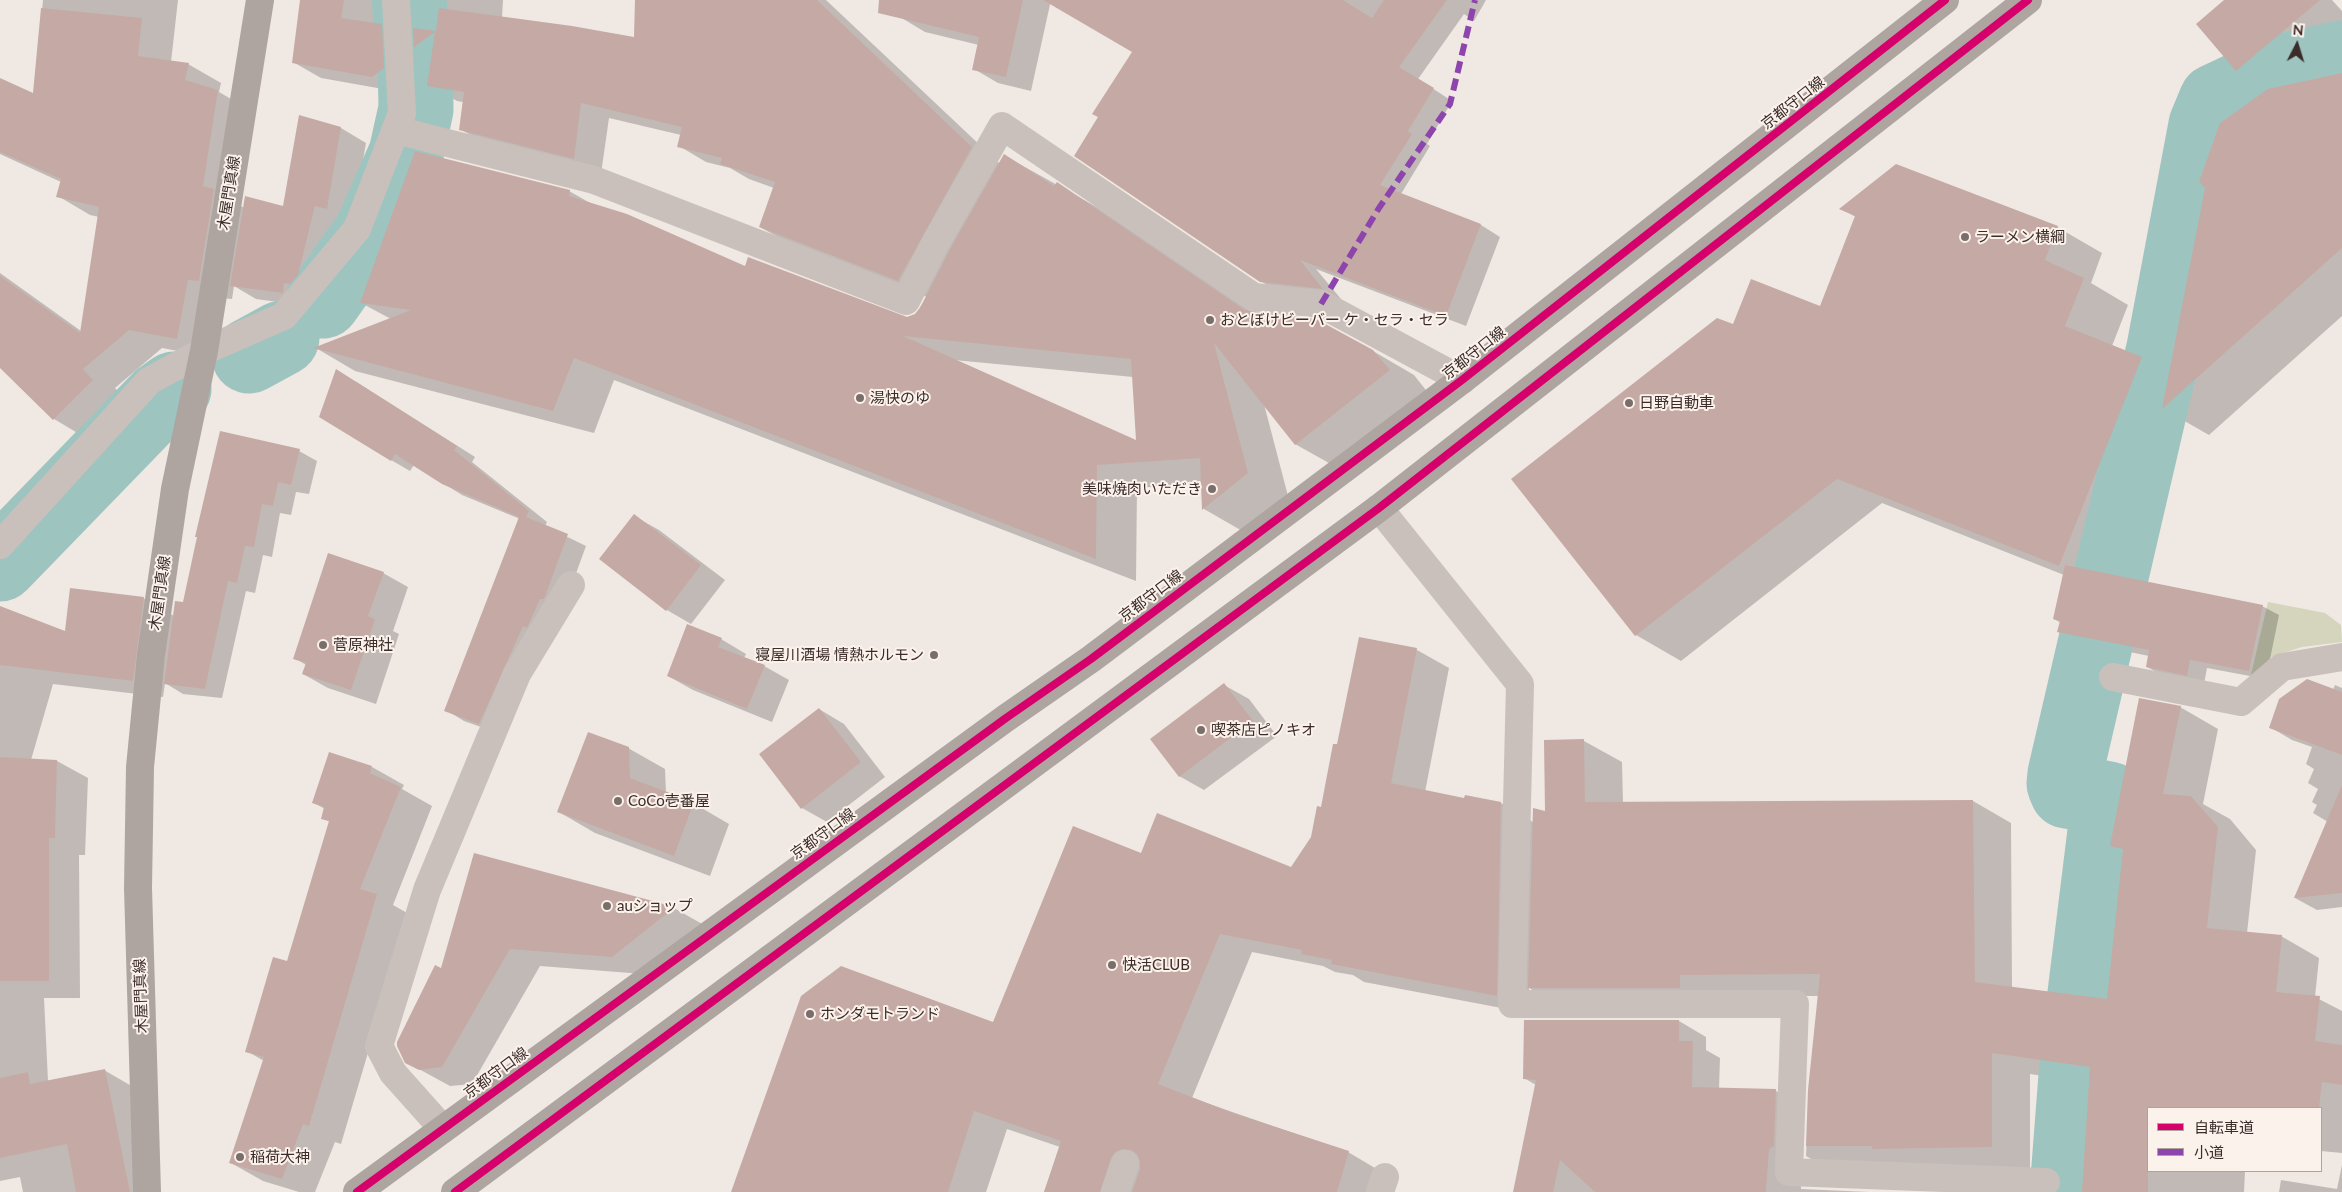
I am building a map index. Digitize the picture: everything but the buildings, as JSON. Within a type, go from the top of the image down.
[{"type":"main road","name":"木屋門真線","points":[[147,1192],[138,888],[140,767],[151,655],[175,489],[204,351],[260,0]]},
{"type":"main road","name":"京都守口線","points":[[356,1192],[998,724],[1091,659],[1462,380],[1945,0]]},
{"type":"main road","points":[[454,1192],[1379,508],[2028,0]]},
{"type":"street","points":[[0,545],[149,381],[204,351],[284,316],[357,229],[406,133],[402,113],[396,0]]},
{"type":"street","points":[[406,133],[594,180],[906,301],[936,242],[1002,126],[1254,297],[1320,304],[1462,380]]},
{"type":"street","points":[[1379,508],[1520,684],[1512,1004],[1795,1004],[1788,1172],[2046,1182]]},
{"type":"street","points":[[442,1129],[393,1073],[380,1046],[428,890],[517,674],[571,585]]},
{"type":"street","points":[[2113,677],[2241,702],[2282,666],[2342,657]]},
{"type":"street","points":[[1115,1192],[1125,1164]]},
{"type":"green space","points":[[2268,602],[2325,613],[2341,625],[2342,642],[2302,647],[2271,657],[2249,683]]},
{"type":"waterway","points":[[323,301],[371,233],[406,154],[416,109],[415,54],[409,0]]},
{"type":"waterway","points":[[2067,1192],[2078,1050],[2109,799],[2067,791],[2064,784],[2065,774],[2164,348],[2206,125],[2216,101],[2278,72],[2342,58]]},
{"type":"waterway","points":[[249,356],[282,338]]},
{"type":"waterway","points":[[0,564],[160,399],[174,389]]},
{"type":"marked path","points":[[1321,304],[1379,208],[1450,104],[1475,0]]},
{"type":"cycle path","points":[[357,1192],[1006,718],[1091,659],[1462,380],[1945,0]]},
{"type":"cycle path","points":[[455,1192],[1379,508],[2028,0]]},
{"type":"place","name":"ラーメン横綱","points":[[1965,237]]},
{"type":"place","name":"おとぼけビーバー ケ・セラ・セラ","points":[[1210,320]]},
{"type":"place","name":"湯快のゆ","points":[[860,398]]},
{"type":"place","name":"日野自動車","points":[[1629,403]]},
{"type":"place","name":"美味焼肉いただき","points":[[1212,489]]},
{"type":"place","name":"菅原神社","points":[[323,645]]},
{"type":"place","name":"寝屋川酒場 情熱ホルモン","points":[[934,655]]},
{"type":"place","name":"喫茶店ピノキオ","points":[[1201,730]]},
{"type":"place","name":"CoCo壱番屋","points":[[618,801]]},
{"type":"place","name":"auショップ","points":[[607,906]]},
{"type":"place","name":"快活CLUB","points":[[1112,965]]},
{"type":"place","name":"ホンダモトランド","points":[[810,1014]]},
{"type":"place","name":"稲荷大神","points":[[240,1157]]}]
